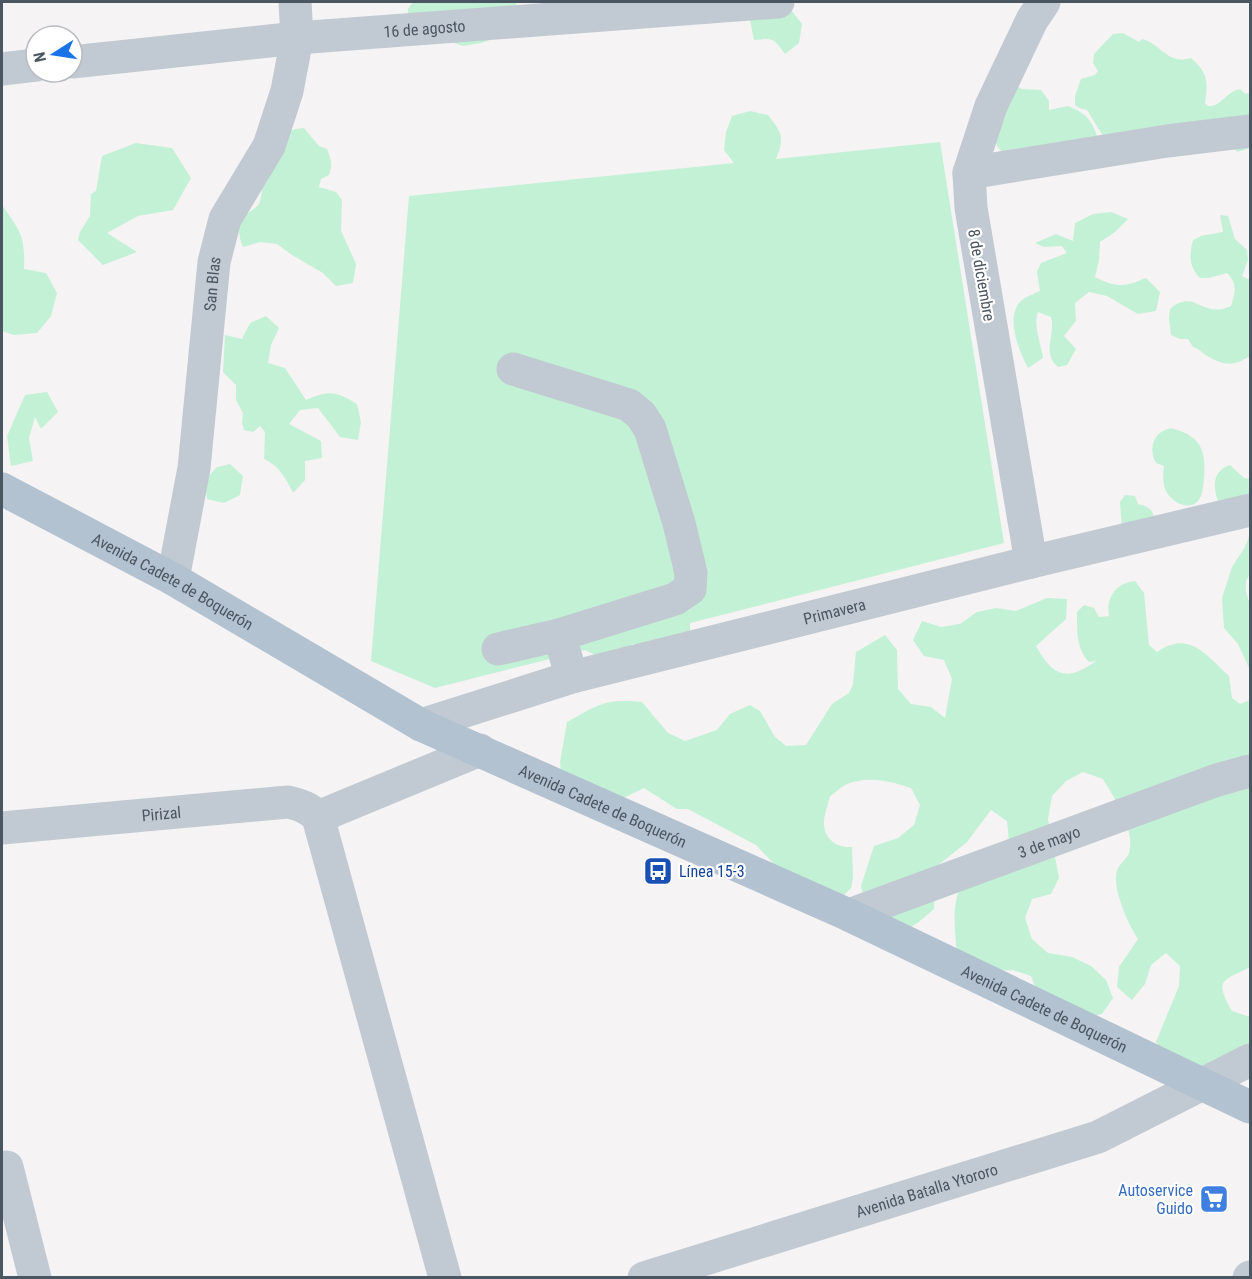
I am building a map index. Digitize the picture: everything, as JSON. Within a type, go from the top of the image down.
[{"type":"main road","name":"Avenida Cadete de Boquerón","points":[[2,489],[173,579],[421,724],[849,915],[1251,1107]]},
{"type":"street","name":"San Blas","points":[[173,579],[194,468],[214,261],[225,219],[268,146],[287,91],[297,38],[295,2]]},
{"type":"street","name":"16 de agosto","points":[[84,61],[297,38],[778,2]]},
{"type":"street","name":"8 de diciembre","points":[[1031,562],[971,208],[969,173],[991,106],[1032,20],[1044,2]]},
{"type":"street","points":[[2,69],[24,66]]},
{"type":"street","points":[[969,173],[1167,141],[1251,132]]},
{"type":"street","points":[[498,649],[559,635],[675,599],[690,589],[691,573],[679,523],[650,429],[641,415],[629,405],[513,369]]},
{"type":"street","name":"Primavera","points":[[421,724],[572,677],[1031,562],[1251,510]]},
{"type":"street","points":[[559,635],[572,677]]},
{"type":"street","points":[[445,1278],[318,816],[480,750]]},
{"type":"street","name":"3 de mayo","points":[[849,915],[1217,780],[1251,771]]},
{"type":"street","name":"Pirizal","points":[[2,828],[288,802],[302,805],[318,816]]},
{"type":"street","name":"Avenida Batalla Ytororo","points":[[644,1278],[1098,1137],[1251,1060]]},
{"type":"street","points":[[3,1160],[35,1278]]},
{"type":"green space","points":[[413,2],[517,2],[510,22],[498,37],[463,46],[407,27],[408,9]]},
{"type":"green space","points":[[791,10],[802,24],[799,43],[785,54],[772,40],[754,40],[750,20]]},
{"type":"green space","points":[[1123,33],[1139,42],[1142,39],[1149,42],[1170,57],[1191,58],[1201,68],[1206,78],[1205,103],[1208,106],[1217,104],[1240,89],[1250,94],[1250,148],[1237,152],[1234,147],[1103,136],[1087,110],[1075,105],[1075,96],[1081,79],[1095,75],[1098,71],[1093,63],[1094,54],[1113,34]]},
{"type":"green space","points":[[1017,86],[1022,89],[1041,90],[1049,101],[1049,110],[1068,106],[1085,115],[1099,141],[1011,149],[1007,154],[1003,153],[997,146],[995,136]]},
{"type":"green space","points":[[750,111],[768,115],[779,131],[781,145],[776,159],[940,142],[1004,543],[690,623],[690,631],[640,645],[632,644],[629,648],[597,656],[585,650],[435,688],[371,661],[409,196],[734,163],[724,150],[726,132],[732,116]]},
{"type":"green space","points":[[304,128],[319,146],[327,149],[330,156],[329,175],[321,179],[319,187],[336,192],[342,200],[341,231],[356,264],[353,283],[336,286],[323,273],[277,244],[260,242],[243,247],[241,242],[239,229],[241,220],[259,204],[263,185],[267,182],[286,133]]},
{"type":"green space","points":[[136,143],[172,148],[191,178],[173,210],[138,216],[107,233],[137,252],[103,265],[78,240],[80,232],[90,216],[91,194],[96,191],[102,156]]},
{"type":"green space","points":[[2,205],[20,235],[24,249],[24,269],[46,273],[57,293],[51,316],[37,333],[14,335],[2,331]]},
{"type":"green space","points":[[1111,212],[1128,219],[1100,242],[1095,277],[1115,285],[1146,278],[1160,292],[1156,311],[1138,314],[1107,296],[1089,292],[1075,303],[1076,321],[1064,336],[1076,349],[1067,365],[1058,367],[1050,355],[1051,317],[1038,312],[1037,329],[1043,358],[1028,368],[1015,333],[1014,315],[1022,300],[1040,291],[1037,272],[1041,263],[1067,253],[1062,246],[1044,247],[1035,243],[1056,234],[1073,241],[1075,223],[1093,214]]},
{"type":"green space","points":[[1220,215],[1228,216],[1235,239],[1247,250],[1248,260],[1242,276],[1250,280],[1250,356],[1230,364],[1207,356],[1193,347],[1188,339],[1180,339],[1171,335],[1169,318],[1170,309],[1186,301],[1213,309],[1231,306],[1234,285],[1227,273],[1200,278],[1191,260],[1193,240],[1201,236],[1223,232]]},
{"type":"green space","points":[[266,316],[279,328],[271,345],[268,363],[285,368],[306,400],[332,393],[357,404],[361,422],[358,440],[340,437],[318,408],[300,410],[289,424],[321,441],[322,458],[305,461],[305,480],[293,493],[278,469],[264,459],[265,432],[260,426],[253,432],[244,430],[243,413],[236,400],[236,385],[223,372],[225,335],[242,339],[250,323]]},
{"type":"green space","points":[[47,392],[58,412],[41,429],[35,417],[29,438],[33,461],[11,466],[7,436],[25,395]]},
{"type":"green space","points":[[1171,428],[1195,440],[1200,445],[1204,460],[1201,496],[1194,504],[1186,506],[1174,500],[1165,490],[1164,466],[1156,463],[1152,452],[1156,437]]},
{"type":"green space","points":[[230,464],[243,476],[240,495],[224,503],[207,499],[205,480],[217,467]]},
{"type":"green space","points":[[1230,465],[1244,478],[1250,479],[1250,507],[1219,504],[1215,481],[1219,472]]},
{"type":"green space","points":[[1125,495],[1135,496],[1138,504],[1148,507],[1155,521],[1122,530],[1120,502]]},
{"type":"green space","points":[[1250,534],[1250,574],[1246,581],[1246,592],[1250,605],[1250,670],[1238,644],[1224,628],[1222,598],[1232,567],[1245,547]]},
{"type":"green space","points":[[1135,581],[1144,593],[1149,645],[1157,652],[1179,643],[1197,648],[1229,676],[1232,698],[1240,704],[1250,700],[1250,967],[1228,978],[1222,986],[1232,1011],[1250,1017],[1250,1064],[1225,1077],[1168,1058],[1156,1042],[1179,986],[1180,966],[1166,953],[1151,965],[1145,984],[1132,1000],[1117,987],[1119,967],[1138,939],[1125,914],[1116,884],[1118,868],[1129,853],[1127,824],[1103,779],[1083,772],[1066,781],[1052,796],[1048,819],[1059,878],[1051,894],[1032,899],[1025,918],[1032,939],[1048,953],[1072,957],[1091,966],[1106,980],[1113,998],[1102,1014],[1082,1018],[1044,1009],[1031,976],[1013,970],[993,971],[957,955],[955,906],[960,887],[973,869],[1009,842],[1007,821],[991,810],[967,842],[936,867],[934,909],[911,927],[898,930],[870,924],[861,886],[874,846],[898,838],[914,825],[920,805],[911,788],[887,781],[861,780],[845,785],[830,796],[824,819],[827,836],[842,846],[852,847],[851,888],[840,899],[775,865],[756,845],[688,809],[677,809],[644,788],[609,805],[562,782],[560,762],[567,722],[610,702],[642,702],[668,733],[685,741],[717,730],[730,714],[750,705],[760,711],[775,737],[786,746],[806,745],[832,704],[849,693],[853,684],[856,652],[885,635],[897,650],[898,689],[911,704],[931,707],[945,718],[952,679],[944,660],[924,656],[913,640],[922,621],[941,627],[960,624],[977,612],[996,608],[1016,611],[1047,598],[1067,599],[1066,619],[1036,646],[1055,670],[1069,674],[1077,672],[1096,661],[1089,662],[1082,651],[1078,639],[1077,612],[1084,605],[1094,608],[1099,617],[1109,616],[1109,603],[1114,592],[1122,585]]},
{"type":"place","name":"Línea 15-3","points":[[658,871]]},
{"type":"place","name":"Autoservice Guido","points":[[1214,1199]]}]
